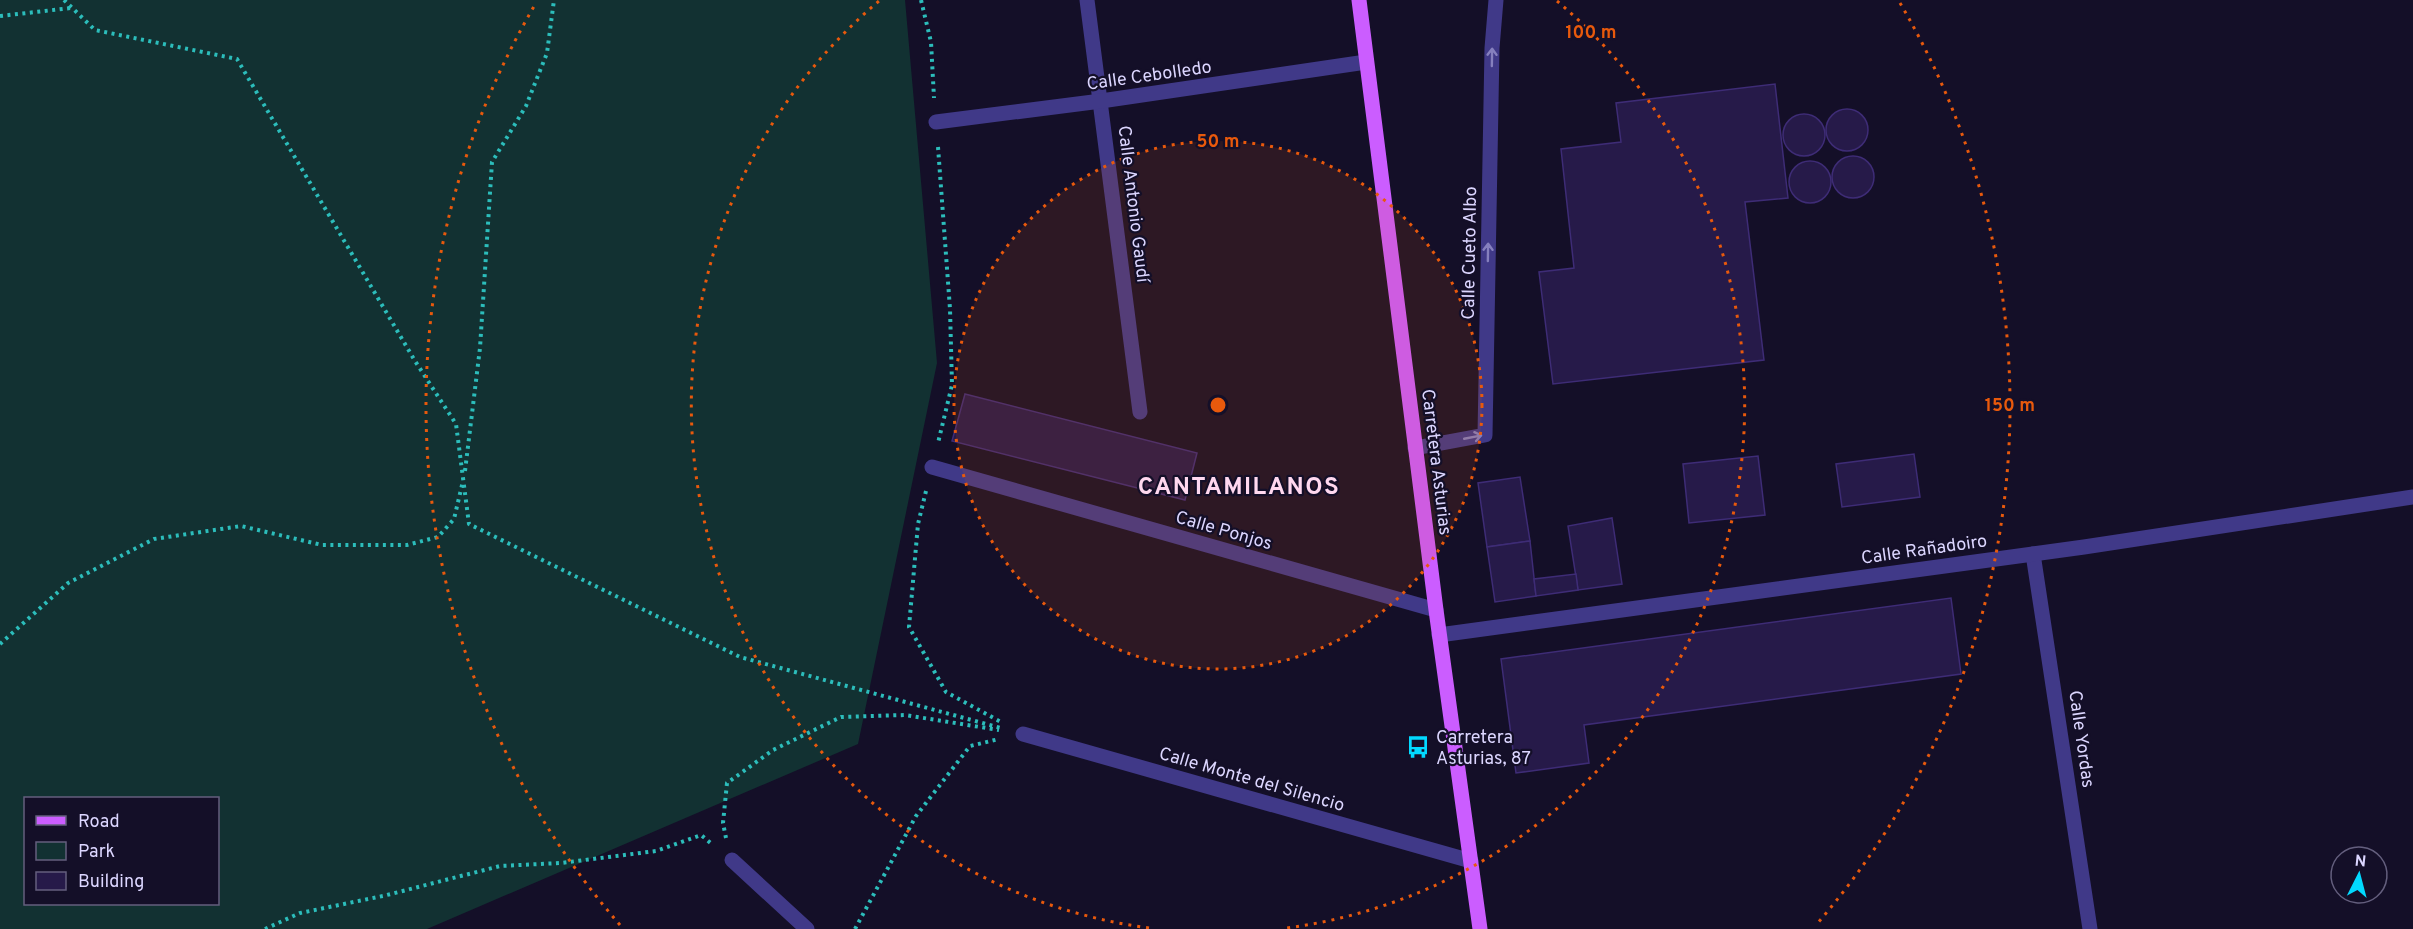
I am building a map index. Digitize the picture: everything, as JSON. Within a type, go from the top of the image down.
[{"type":"main road","name":"Carretera Asturias","points":[[1359,0],[1436,610],[1480,929]]},
{"type":"street","name":"Calle Antonio Gaudí","points":[[1087,0],[1140,412]]},
{"type":"street","name":"Calle Cueto Albo","points":[[1415,448],[1485,435],[1492,48],[1496,0]]},
{"type":"street","name":"Calle Cebolledo","points":[[936,122],[1101,101],[1366,62]]},
{"type":"street","name":"Calle Ponjos","points":[[932,467],[1436,610]]},
{"type":"street","name":"Calle Rañadoiro","points":[[1440,635],[2033,554],[2413,497]]},
{"type":"street","name":"Calle Yordas","points":[[2033,554],[2090,929]]},
{"type":"street","name":"Calle Monte del Silencio","points":[[1023,734],[1471,861]]},
{"type":"street","points":[[732,860],[807,929]]},
{"type":"path","points":[[64,0],[95,30],[237,59],[415,362],[456,424],[470,524],[740,657],[1023,734]]},
{"type":"path","points":[[0,644],[68,583],[154,539],[241,526],[322,545],[407,545],[438,537],[454,519],[465,476],[480,348],[492,162],[526,106],[547,53],[554,0]]},
{"type":"path","points":[[921,0],[931,42],[950,309],[952,385],[918,524],[909,627],[946,692],[1023,734]]},
{"type":"path","points":[[0,16],[72,8]]},
{"type":"path","points":[[732,860],[723,823],[727,783],[773,750],[841,717],[905,715],[1023,734]]},
{"type":"path","points":[[855,929],[916,816],[970,746],[1023,734]]},
{"type":"path","points":[[265,929],[300,913],[383,896],[500,866],[561,863],[656,851],[701,835],[732,860]]},
{"type":"green space","points":[[0,0],[905,0],[937,363],[858,744],[427,929],[0,929]]},
{"type":"building","points":[[1775,84],[1788,198],[1745,202],[1764,360],[1553,384],[1539,272],[1574,268],[1561,149],[1621,142],[1616,103]]},
{"type":"building","points":[[1847,109],[1862,115],[1868,130],[1862,145],[1847,151],[1832,145],[1826,130],[1832,115]]},
{"type":"building","points":[[1804,114],[1819,120],[1825,135],[1819,150],[1804,156],[1789,150],[1783,135],[1789,120]]},
{"type":"building","points":[[1853,156],[1868,162],[1874,177],[1868,192],[1853,198],[1838,192],[1832,177],[1838,162]]},
{"type":"building","points":[[1810,161],[1825,167],[1831,182],[1825,197],[1810,203],[1795,197],[1789,182],[1795,167]]},
{"type":"building","points":[[965,394],[1197,453],[1185,500],[952,441]]},
{"type":"building","points":[[1914,454],[1920,497],[1842,507],[1836,464]]},
{"type":"building","points":[[1758,456],[1765,515],[1689,523],[1683,464]]},
{"type":"building","points":[[1520,477],[1530,541],[1487,547],[1478,483]]},
{"type":"building","points":[[1612,518],[1622,584],[1578,590],[1568,526]]},
{"type":"building","points":[[1530,541],[1536,596],[1495,602],[1487,547]]},
{"type":"building","points":[[1576,574],[1578,590],[1536,596],[1534,579]]},
{"type":"building","points":[[1951,598],[1961,674],[1584,725],[1589,763],[1516,773],[1501,659]]},
{"type":"place","name":"Carretera Asturias, 87","points":[[1418,747]]},
{"type":"district","name":"CANTAMILANOS","points":[[1239,486]]}]
